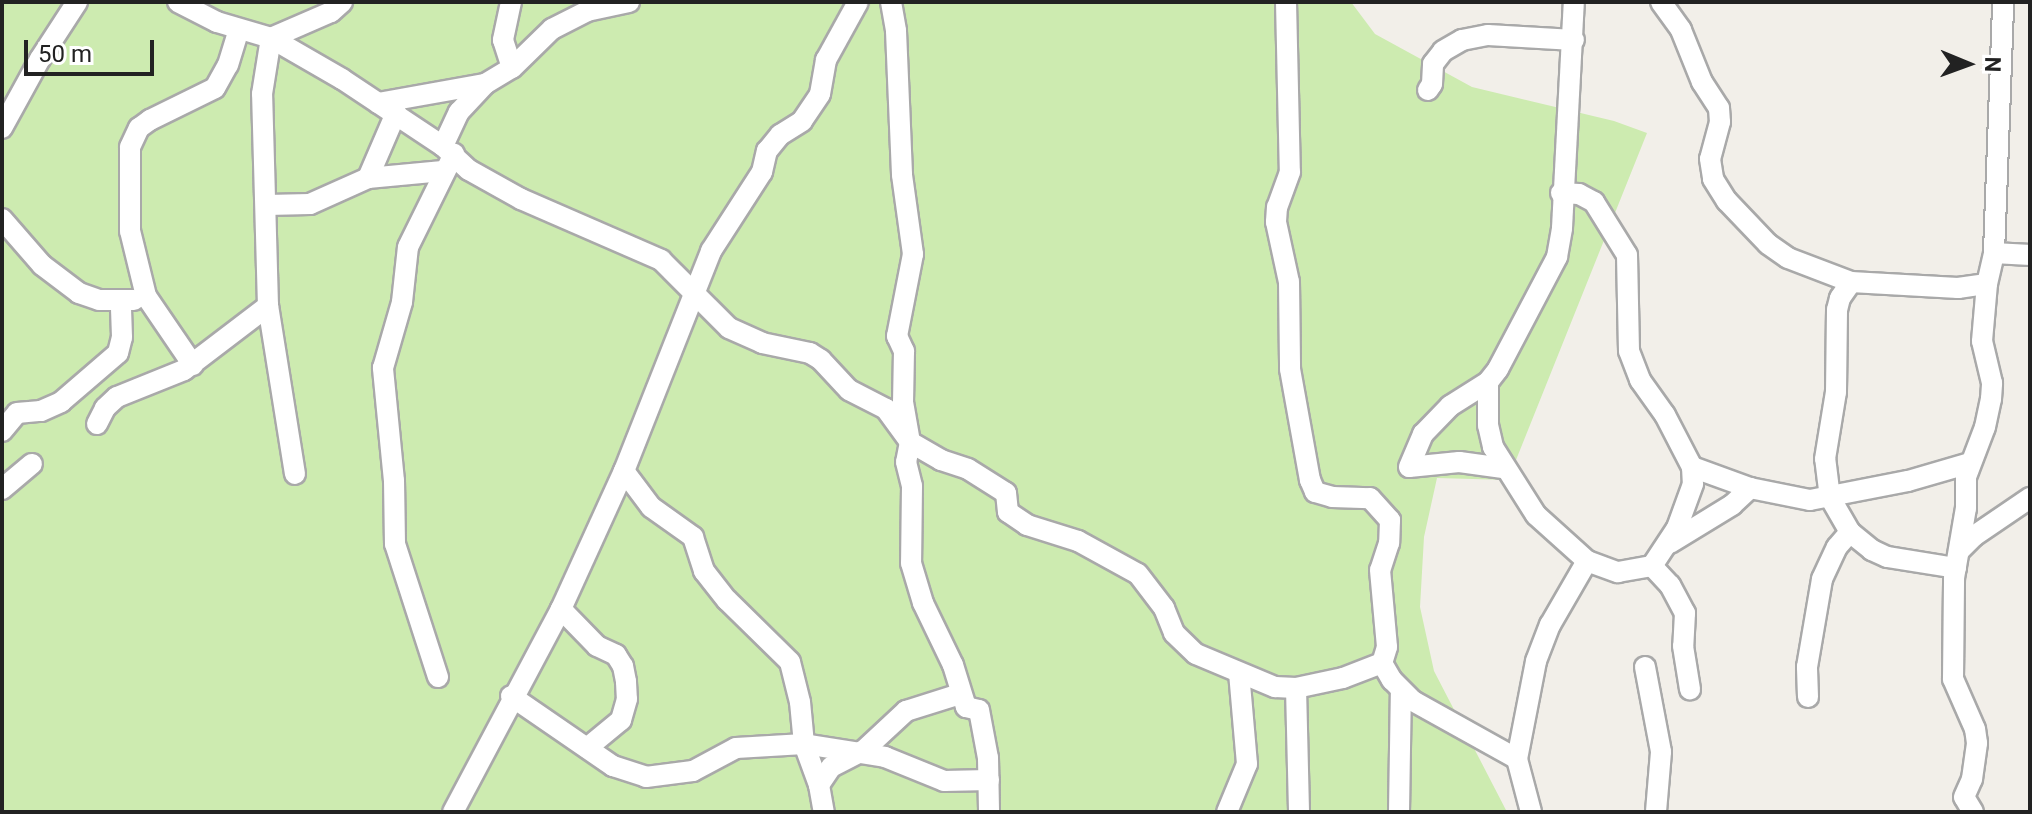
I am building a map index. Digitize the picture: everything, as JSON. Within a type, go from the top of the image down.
[{"type":"street","points":[[2,128],[40,59],[77,2]]},
{"type":"street","points":[[178,2],[239,30],[271,38],[387,108],[447,157],[521,199],[661,260],[729,328],[762,343],[810,353],[821,360],[849,390],[886,409],[910,442],[941,460],[968,469],[1006,493],[1008,512],[1027,525],[1078,541],[1138,574],[1164,608],[1174,633],[1196,654],[1275,687],[1296,688],[1343,678],[1382,663]]},
{"type":"street","points":[[271,38],[331,12],[342,2]]},
{"type":"street","points":[[511,2],[503,40],[512,68]]},
{"type":"street","points":[[438,677],[395,544],[394,481],[383,368],[402,302],[408,247],[437,194],[459,112],[485,84],[512,68],[552,29],[587,11],[629,2]]},
{"type":"street","points":[[453,812],[511,696],[561,609],[624,471],[711,251],[762,172],[767,151],[780,135],[802,121],[820,94],[826,60],[858,2]]},
{"type":"street","points":[[891,2],[896,31],[902,175],[911,219],[913,254],[897,336],[904,351],[903,402],[910,442],[906,462],[912,486],[911,563],[923,603],[953,665],[966,707],[979,710],[989,780],[989,812]]},
{"type":"street","points":[[1286,2],[1290,172],[1277,207],[1276,222],[1289,282],[1290,369],[1303,453],[1315,492],[1332,497],[1370,498],[1390,520],[1389,543],[1380,570],[1387,647],[1382,663]]},
{"type":"street","points":[[1503,468],[1459,462],[1409,467],[1423,434],[1450,406],[1488,382],[1506,356],[1557,257],[1562,228],[1561,193],[1574,40],[1574,2]]},
{"type":"street","points":[[1661,2],[1681,30],[1702,82],[1719,108],[1720,122],[1710,159],[1713,179],[1727,201],[1768,244],[1788,258],[1851,282],[1958,288],[1987,284]]},
{"type":"street","points":[[1966,807],[1977,743],[1975,729],[1953,679],[1958,559],[1970,463],[1985,427],[1991,399],[1992,383],[1982,341],[1987,284],[1994,253],[2003,2]]},
{"type":"street","points":[[193,365],[146,296],[130,231],[130,147],[139,128],[150,120],[215,88],[228,65],[239,30]]},
{"type":"street","points":[[1428,90],[1432,84],[1433,64],[1443,51],[1462,40],[1488,35],[1574,40]]},
{"type":"street","points":[[271,38],[262,94],[268,306],[295,474]]},
{"type":"street","points":[[387,108],[485,84]]},
{"type":"street","points":[[368,178],[387,108]]},
{"type":"street","points":[[267,205],[310,204],[368,178],[447,157]]},
{"type":"street","points":[[1488,382],[1488,425],[1503,468],[1536,515],[1587,561],[1618,572],[1652,566],[1670,543],[1693,484],[1692,467],[1665,415],[1640,380],[1629,351],[1627,255],[1594,202],[1579,194],[1561,193]]},
{"type":"street","points":[[2,219],[42,265],[79,293],[99,300],[146,296]]},
{"type":"street","points":[[1994,253],[2030,255]]},
{"type":"street","points":[[1851,282],[1840,298],[1837,310],[1836,392],[1825,459],[1830,498],[1850,532],[1887,557],[1958,559]]},
{"type":"street","points":[[2,431],[17,413],[41,411],[61,402],[118,353],[122,337],[121,300]]},
{"type":"street","points":[[97,424],[105,408],[117,397],[193,365],[268,306]]},
{"type":"street","points":[[1692,467],[1750,488],[1810,500],[1830,498],[1970,463]]},
{"type":"street","points":[[2,489],[32,464]]},
{"type":"street","points":[[624,471],[651,507],[693,537],[704,571],[719,591],[790,662],[800,702],[804,744],[819,785],[824,812]]},
{"type":"street","points":[[1670,543],[1732,505],[1750,488]]},
{"type":"street","points":[[1958,559],[1983,529],[2030,498]]},
{"type":"street","points":[[1808,697],[1807,667],[1822,579],[1837,547],[1850,532]]},
{"type":"street","points":[[1531,812],[1517,759],[1536,661],[1550,625],[1587,561]]},
{"type":"street","points":[[1652,566],[1670,585],[1685,613],[1683,646],[1690,689]]},
{"type":"street","points":[[561,609],[597,646],[616,655],[623,666],[626,682],[627,699],[621,720],[587,748]]},
{"type":"street","points":[[1382,663],[1401,691],[1464,733],[1517,759]]},
{"type":"street","points":[[1645,667],[1661,752],[1656,812]]},
{"type":"street","points":[[1227,812],[1247,764],[1239,673]]},
{"type":"street","points":[[1296,688],[1299,812]]},
{"type":"street","points":[[1399,812],[1401,691]]},
{"type":"street","points":[[819,785],[831,767],[858,754],[906,711],[960,694]]},
{"type":"street","points":[[511,696],[613,766],[646,777],[693,771],[736,748],[804,744],[902,761],[944,781],[989,780]]},
{"type":"green space","points":[[2,2],[1351,2],[1375,34],[1472,87],[1614,121],[1647,133],[1508,480],[1437,478],[1424,537],[1420,607],[1434,671],[1507,812],[2,812]]}]
